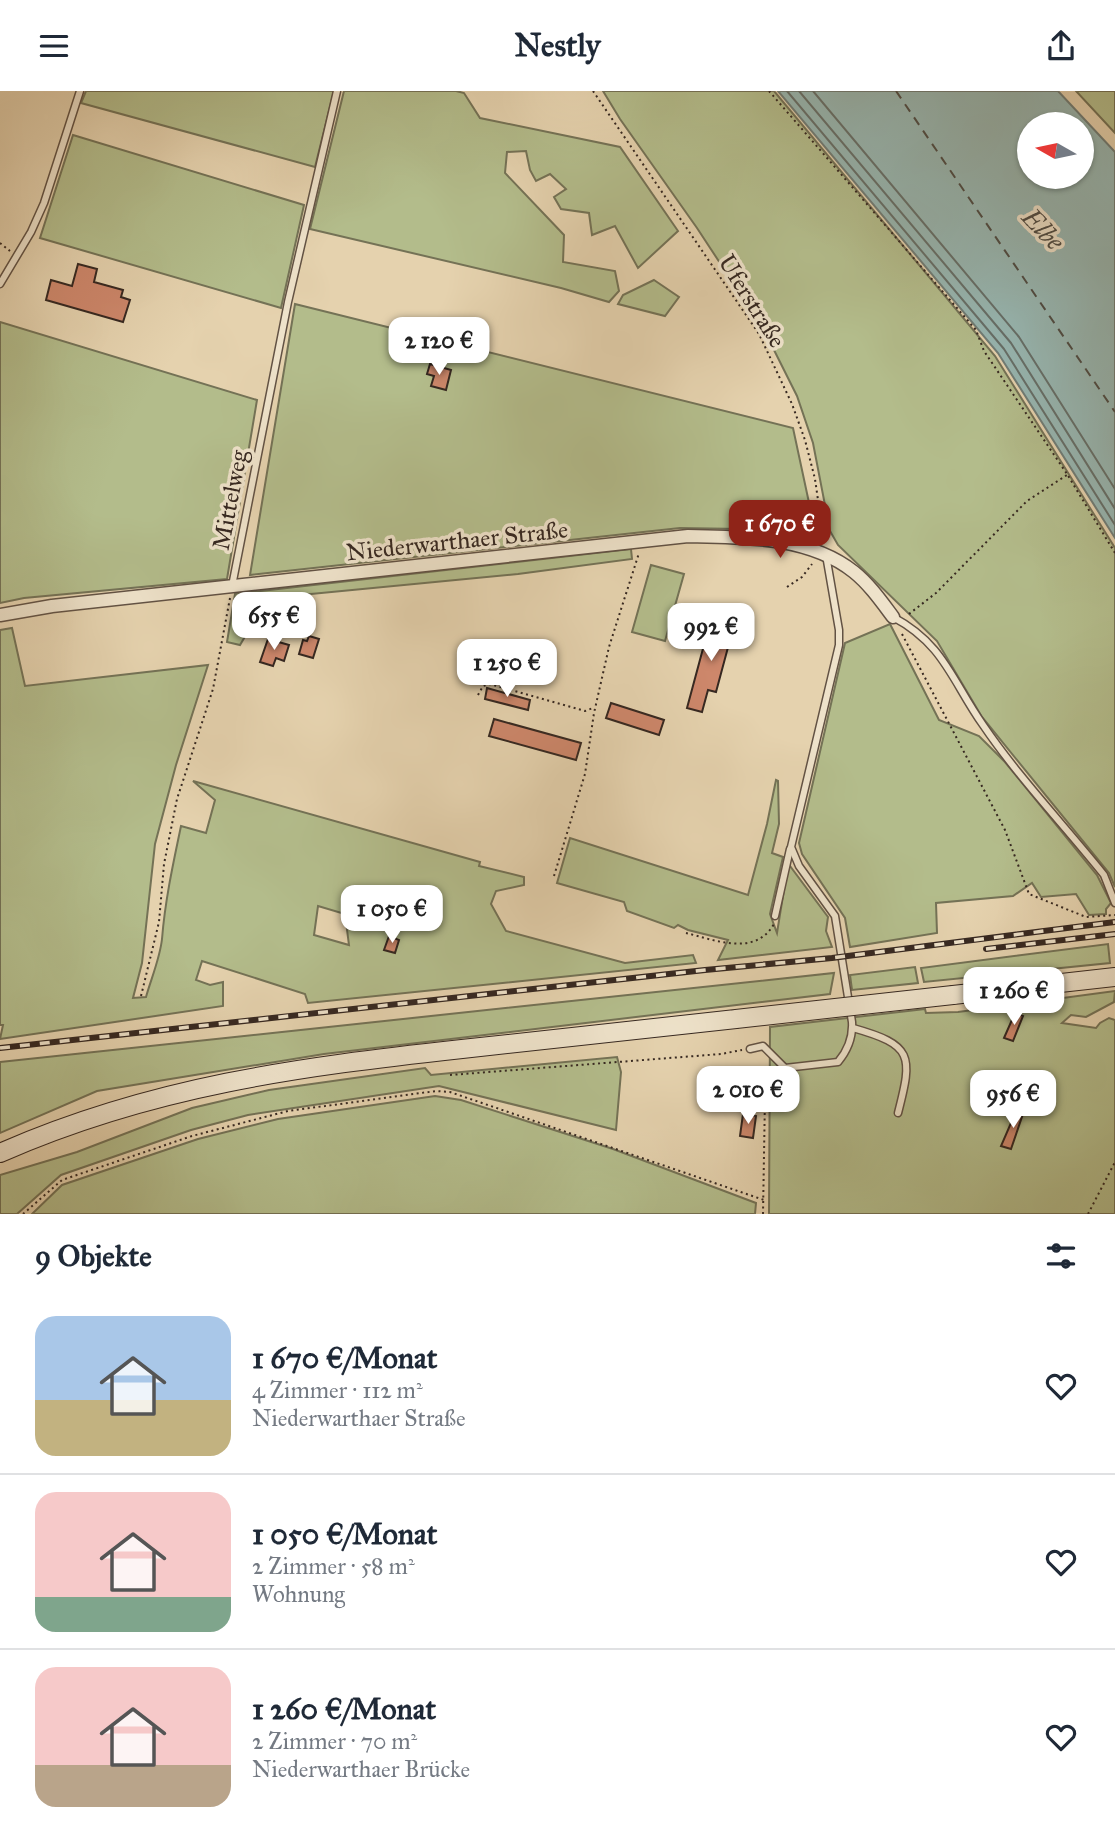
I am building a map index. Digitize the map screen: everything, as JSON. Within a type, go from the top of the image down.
[{"type":"main road","points":[[0,1153],[76,1123],[143,1101],[243,1078],[346,1062],[1115,977]]},
{"type":"street","name":"Niederwarthaer Straße","points":[[0,615],[52,606],[688,536],[738,537],[783,543],[826,554],[855,572],[896,618]]},
{"type":"lane","points":[[0,284],[44,203],[80,91]]},
{"type":"lane","name":"Mittelweg","points":[[232,587],[288,302],[337,91]]},
{"type":"lane","points":[[775,916],[839,645],[839,630],[826,554]]},
{"type":"lane","points":[[896,618],[912,627],[932,645],[957,680],[982,724],[1104,875],[1115,903]]},
{"type":"lane","points":[[750,1049],[763,1046],[785,1068],[838,1062],[852,1039],[853,1028],[835,916],[799,866],[791,847]]},
{"type":"lane","points":[[853,1028],[892,1041],[902,1050],[907,1076],[898,1113]]},
{"type":"path","name":"Uferstraße","points":[[593,91],[759,334],[792,404],[805,440],[815,479],[826,554]]},
{"type":"path","points":[[769,91],[976,330],[984,351],[1067,474],[1115,553]]},
{"type":"path","points":[[0,243],[16,256]]},
{"type":"path","points":[[1067,474],[1027,501],[936,593],[896,618],[1004,830],[1029,894],[1086,917],[1115,915]]},
{"type":"path","points":[[554,876],[585,774],[595,707],[609,647],[642,541]]},
{"type":"path","points":[[787,587],[813,563]]},
{"type":"path","name":"Mittelweg","points":[[141,996],[159,922],[164,863],[177,799],[213,689],[232,587]]},
{"type":"path","points":[[478,695],[483,686],[490,684],[585,711],[595,707]]},
{"type":"path","points":[[686,933],[745,944],[761,939],[773,927],[775,916]]},
{"type":"path","points":[[450,1075],[721,1054],[750,1049]]},
{"type":"path","points":[[763,1214],[766,1087],[776,1072],[785,1068]]},
{"type":"path","points":[[23,1214],[62,1180],[192,1136],[288,1111],[436,1091],[450,1092],[764,1200]]},
{"type":"path","points":[[1088,1214],[1115,1162]]},
{"type":"green space","points":[[86,91],[334,91],[315,167],[81,103]]},
{"type":"green space","points":[[344,91],[456,91],[464,93],[480,118],[620,147],[678,231],[638,268],[615,226],[592,235],[589,213],[561,209],[554,197],[566,189],[550,174],[536,181],[530,170],[526,151],[507,152],[505,173],[564,235],[563,262],[615,271],[619,291],[609,302],[561,288],[310,229]]},
{"type":"green space","points":[[603,91],[774,91],[995,356],[1115,548],[1115,887],[1109,873],[982,717],[937,641],[838,545],[830,531],[813,443],[797,396],[764,330]]},
{"type":"green space","points":[[1076,91],[1115,91],[1115,133]]},
{"type":"green space","points":[[73,135],[304,205],[281,308],[40,238]]},
{"type":"green space","points":[[654,280],[679,297],[665,316],[618,304],[623,295]]},
{"type":"green space","points":[[295,304],[793,428],[814,526],[806,539],[742,529],[680,528],[250,575]]},
{"type":"green space","points":[[0,322],[257,400],[227,579],[24,598],[0,603]]},
{"type":"green space","points":[[631,549],[632,559],[518,574],[248,600],[244,612],[257,616],[240,645],[227,642],[235,594]]},
{"type":"green space","points":[[651,565],[684,574],[665,641],[632,632]]},
{"type":"green space","points":[[890,624],[939,720],[979,736],[1005,762],[1097,875],[1111,903],[1106,914],[1089,915],[1076,894],[1041,897],[1032,883],[1013,896],[936,903],[937,933],[850,947],[845,918],[802,854],[799,843],[845,643]]},
{"type":"green space","points":[[12,628],[25,686],[208,665],[176,765],[155,844],[142,963],[133,998],[146,997],[157,961],[181,826],[206,833],[215,800],[193,781],[480,862],[479,866],[524,877],[524,885],[496,891],[491,904],[506,931],[625,963],[693,955],[696,963],[308,1003],[305,994],[202,961],[196,980],[210,985],[223,982],[223,1006],[0,1039],[3,1025],[0,1025],[0,630]],"holes":[[[318,906],[345,914],[349,945],[314,935]]]},
{"type":"green space","points":[[776,780],[779,824],[772,853],[783,857],[770,914],[777,933],[790,866],[828,917],[826,931],[832,947],[718,960],[728,940],[678,925],[674,928],[627,911],[624,902],[557,883],[570,838],[748,895]]},
{"type":"green space","points":[[1108,944],[1110,963],[924,982],[921,968]]},
{"type":"green space","points":[[915,967],[918,983],[852,990],[850,975]]},
{"type":"green space","points":[[834,973],[830,994],[324,1054],[97,1091],[0,1133],[0,1062]]},
{"type":"green space","points":[[1115,991],[1114,1002],[1086,1017],[1071,1015],[1062,1023],[1096,1028],[1109,1018],[1115,1020],[1115,1214],[769,1214],[770,1027],[925,1009],[926,1013],[958,1012]]},
{"type":"green space","points":[[617,1057],[621,1072],[616,1130],[439,1086],[248,1115],[191,1130],[61,1175],[17,1214],[0,1214],[0,1175],[77,1152],[192,1108],[269,1090],[425,1068],[431,1075]]},
{"type":"green space","points":[[435,1096],[461,1100],[613,1149],[756,1203],[755,1214],[32,1214],[62,1185],[198,1139],[278,1119]]},
{"type":"water","name":"Elbe","points":[[778,91],[1058,91],[1078,112],[1017,112],[1017,189],[1094,189],[1094,130],[1115,152],[1115,538],[998,353]]},
{"type":"building","points":[[78,264],[97,269],[94,282],[123,290],[121,297],[130,300],[123,322],[46,300],[51,280],[72,286]]},
{"type":"building","points":[[430,364],[451,370],[446,390],[431,386],[434,376],[427,374]]},
{"type":"building","points":[[711,619],[734,625],[716,692],[708,690],[702,712],[687,708]]},
{"type":"building","points":[[309,636],[319,639],[313,658],[299,654],[303,640],[307,641]]},
{"type":"building","points":[[268,639],[289,645],[284,661],[276,658],[273,666],[260,662]]},
{"type":"building","points":[[487,688],[530,700],[528,710],[485,699]]},
{"type":"building","points":[[611,703],[664,720],[659,735],[606,718]]},
{"type":"building","points":[[494,719],[581,743],[576,760],[489,736]]},
{"type":"building","points":[[389,936],[399,940],[395,953],[384,950]]},
{"type":"building","points":[[1015,1013],[1023,1016],[1013,1041],[1004,1038]]},
{"type":"building","points":[[1031,1086],[1048,1092],[1044,1102],[1028,1095]]},
{"type":"building","points":[[1017,1109],[1024,1111],[1011,1149],[1001,1146]]},
{"type":"building","points":[[743,1114],[756,1116],[753,1138],[740,1136]]},
{"type":"ferry route","points":[[896,91],[1115,412]]},
{"type":"railway","points":[[0,1048],[832,958],[1115,922]]},
{"type":"railway","points":[[986,949],[1115,934]]}]
